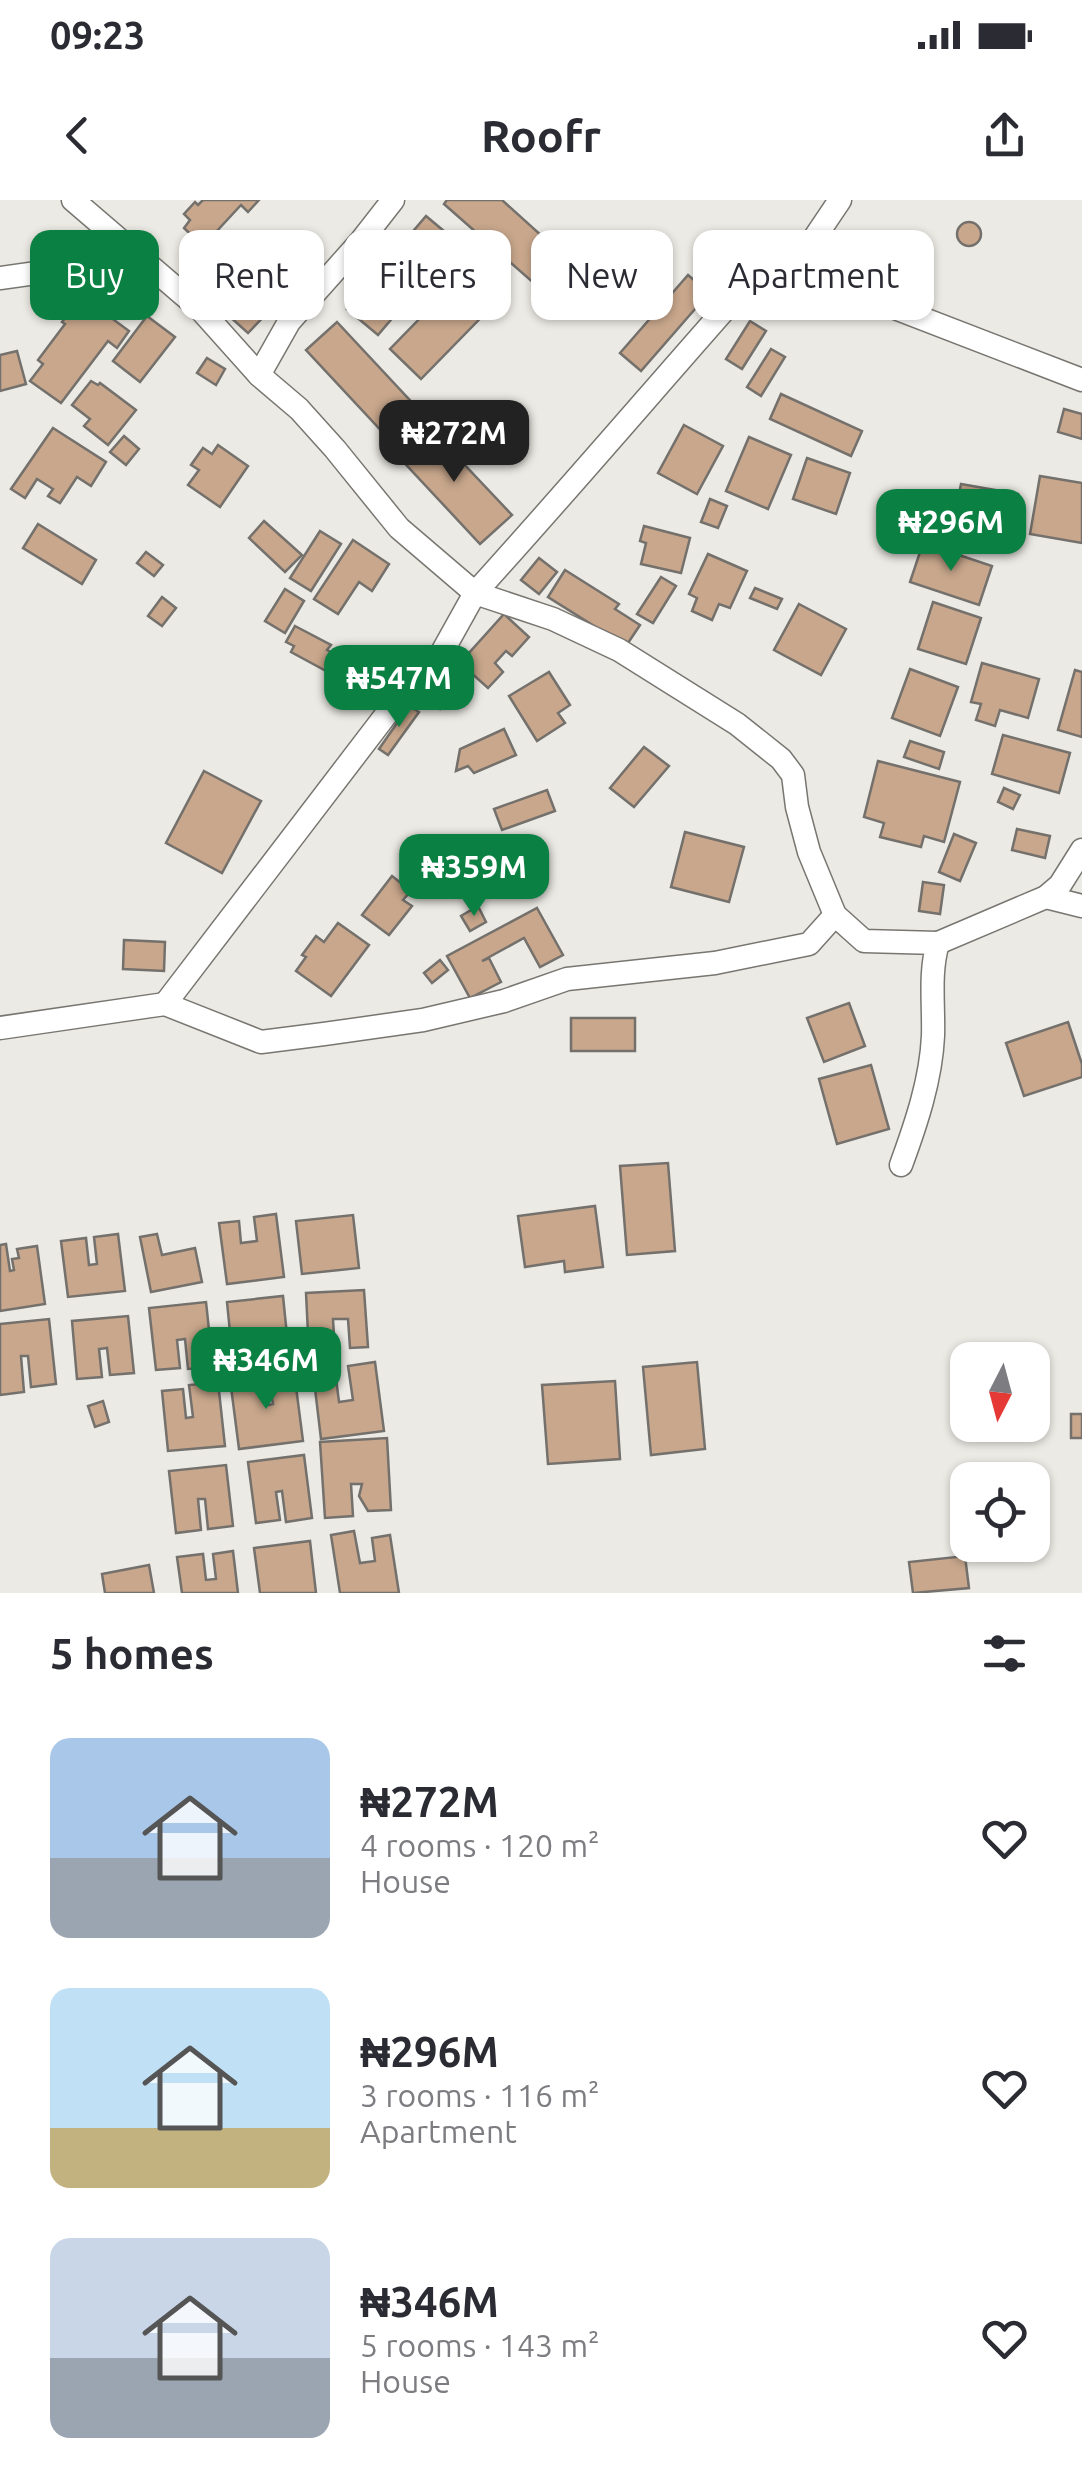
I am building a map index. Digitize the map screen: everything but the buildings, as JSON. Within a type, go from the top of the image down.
[{"type":"street","points":[[74,200],[109,230]]},
{"type":"street","points":[[259,374],[290,322],[393,200]]},
{"type":"street","points":[[819,230],[840,200]]},
{"type":"street","points":[[159,273],[200,309],[335,448],[399,528],[475,593],[552,619],[619,650],[737,724],[781,759],[793,775],[809,852],[835,915],[864,941],[938,943],[1046,897],[1060,885],[1082,850]]},
{"type":"street","points":[[0,278],[30,274]]},
{"type":"street","points":[[165,1004],[408,686],[441,654],[475,593],[716,320]]},
{"type":"street","points":[[924,320],[1082,380]]},
{"type":"street","points":[[1046,897],[1082,906]]},
{"type":"street","points":[[0,1028],[165,1004],[260,1042],[308,1036],[423,1020],[504,1001],[566,979],[679,968],[809,944],[835,915]]},
{"type":"street","points":[[901,1165],[918,1118],[933,1040],[933,961],[938,943]]}]
